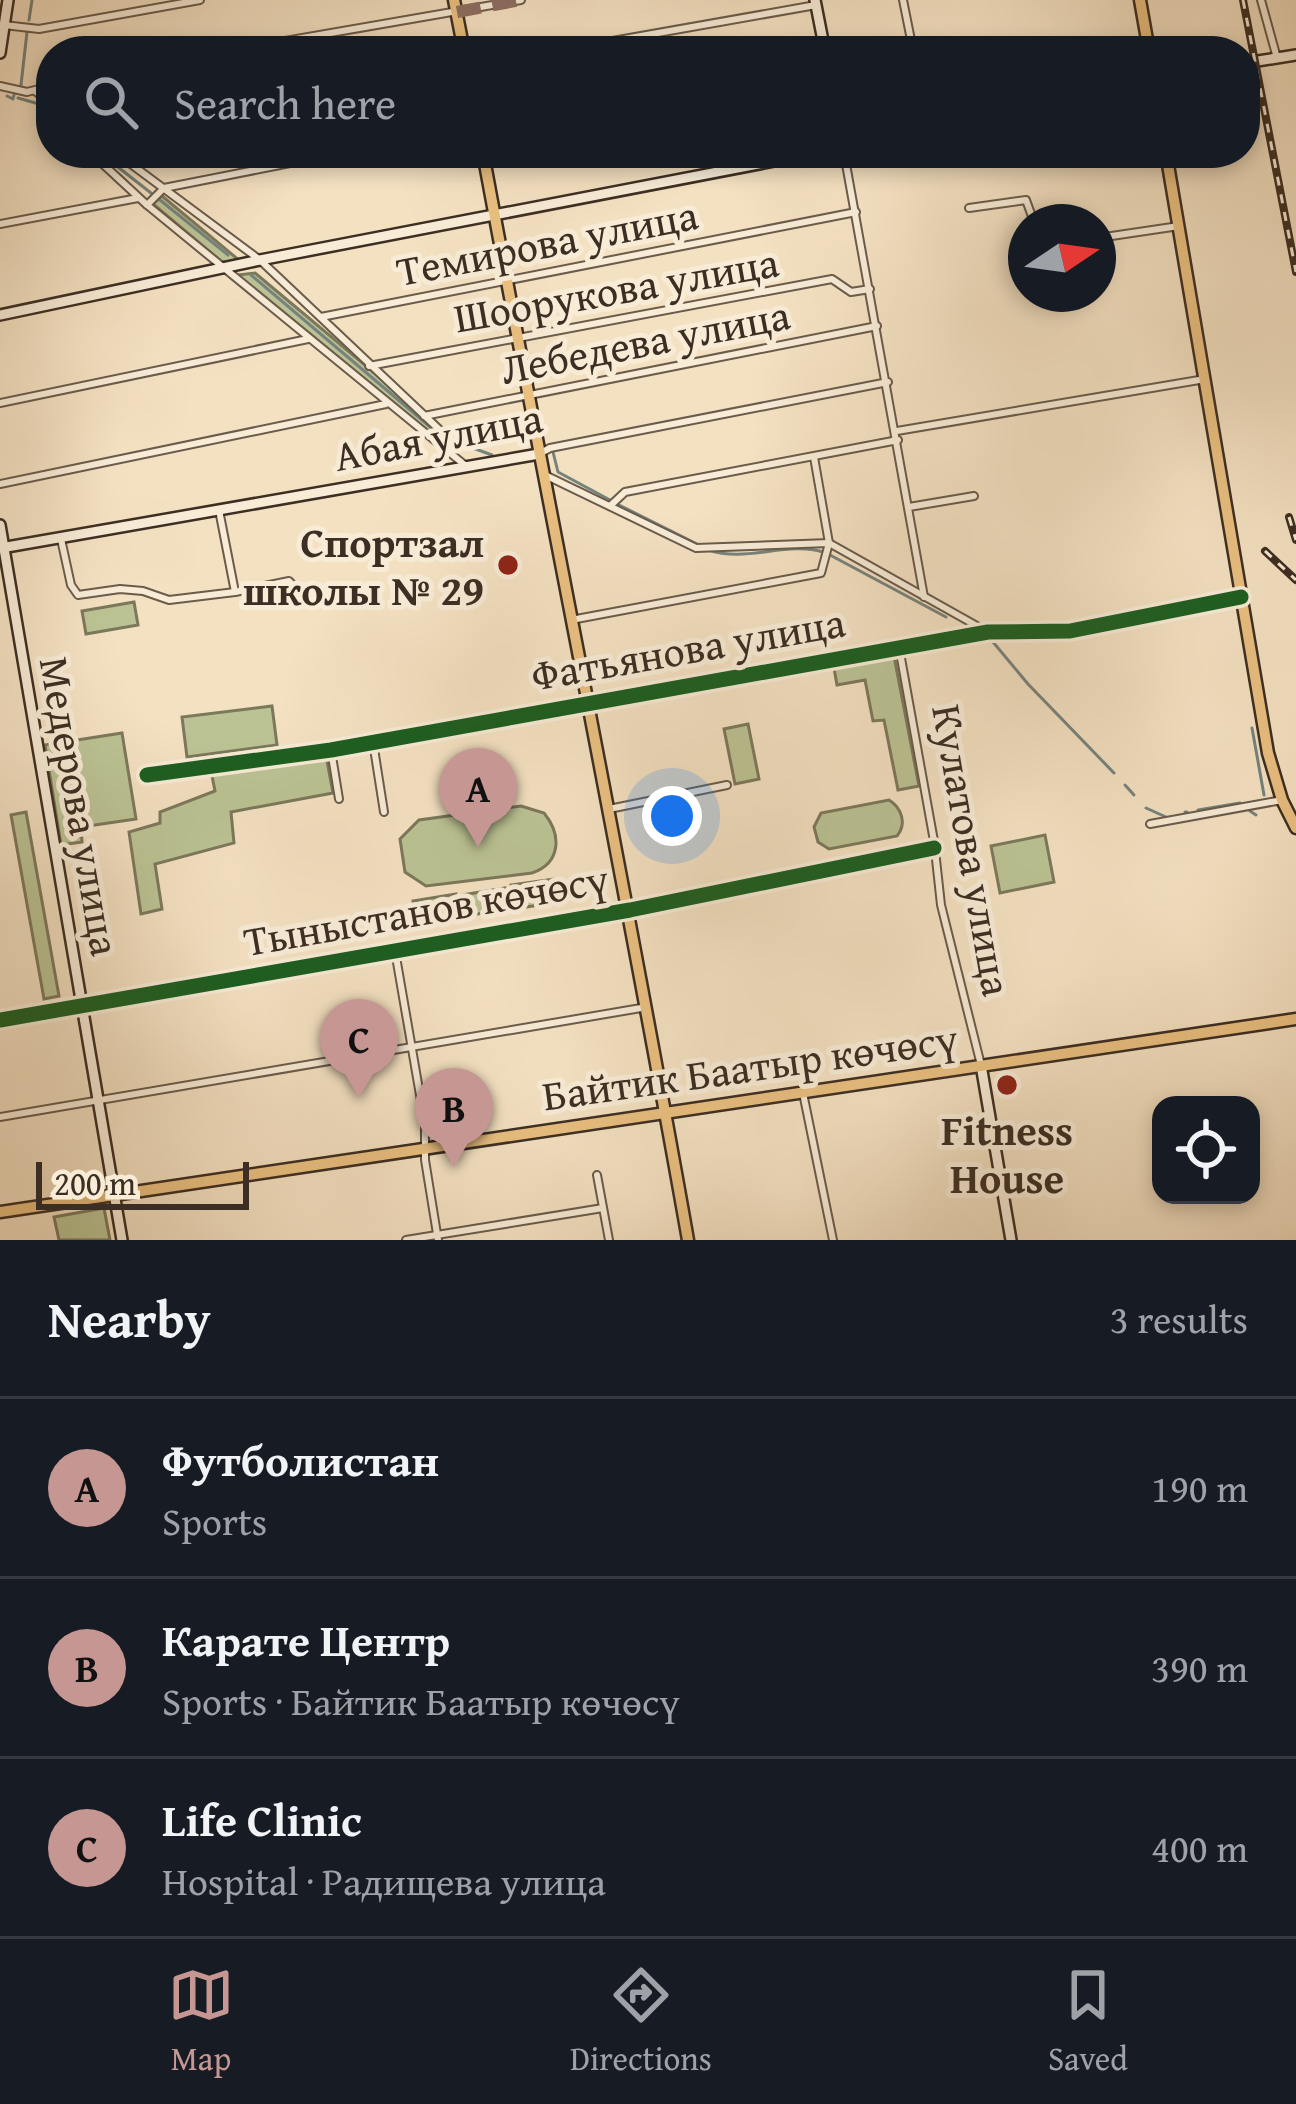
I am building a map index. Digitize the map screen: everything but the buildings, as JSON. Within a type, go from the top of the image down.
[{"type":"main road","points":[[1140,0],[1146,36]]},
{"type":"main road","points":[[455,6],[461,36]]},
{"type":"main road","points":[[486,168],[630,910],[688,1240]]},
{"type":"main road","points":[[1169,168],[1268,753],[1296,828]]},
{"type":"main road","name":"Байтик Баатыр көчөсү","points":[[0,1212],[1296,1019]]},
{"type":"street","points":[[0,53],[8,0]]},
{"type":"street","points":[[4,25],[39,29],[200,0]]},
{"type":"street","points":[[302,36],[455,6],[521,0]]},
{"type":"street","points":[[903,0],[910,36]]},
{"type":"street","points":[[1261,0],[1277,58]]},
{"type":"street","points":[[637,36],[816,3],[822,36]]},
{"type":"street","points":[[1260,60],[1296,56]]},
{"type":"street","points":[[0,86],[35,91]]},
{"type":"street","points":[[107,168],[147,206],[467,467]]},
{"type":"street","points":[[137,168],[260,260],[445,435],[451,454]]},
{"type":"street","points":[[147,206],[164,188],[265,168]]},
{"type":"street","points":[[0,315],[738,168]]},
{"type":"street","points":[[847,168],[924,597]]},
{"type":"street","points":[[0,224],[139,198]]},
{"type":"street","points":[[970,208],[1026,200],[1027,204]]},
{"type":"street","name":"Темирова улица","points":[[321,317],[856,212]]},
{"type":"street","points":[[1116,235],[1179,226]]},
{"type":"street","name":"Шоорукова улица","points":[[369,366],[832,279],[851,292],[870,289]]},
{"type":"street","name":"Лебедева улица","points":[[424,416],[878,326]]},
{"type":"street","points":[[0,403],[308,339]]},
{"type":"street","points":[[610,506],[625,492],[1205,379]]},
{"type":"street","name":"Абая улица","points":[[2,547],[539,454],[888,382]]},
{"type":"street","points":[[0,484],[386,404]]},
{"type":"street","points":[[571,620],[821,573],[829,543],[814,457]]},
{"type":"street","points":[[543,475],[696,548],[829,543],[988,632]]},
{"type":"street","points":[[909,507],[974,496]]},
{"type":"street","points":[[219,510],[235,592]]},
{"type":"street","name":"Медерова улица","points":[[0,525],[122,1240]]},
{"type":"street","points":[[61,538],[73,592],[78,595],[120,589],[169,600],[289,581],[300,593]]},
{"type":"street","name":"Фатьянова улица","points":[[147,775],[332,750],[988,632],[1070,631],[1241,597]]},
{"type":"street","name":"Кулатова улица","points":[[899,647],[941,905],[981,1065],[1011,1240]]},
{"type":"street","points":[[373,742],[384,812]]},
{"type":"street","points":[[332,750],[339,799]]},
{"type":"street","points":[[610,809],[727,785]]},
{"type":"street","points":[[1150,824],[1282,800]]},
{"type":"street","name":"Тыныстанов көчөсү","points":[[0,1021],[630,910],[934,848]]},
{"type":"street","points":[[394,951],[414,1048],[437,1238]]},
{"type":"street","points":[[0,1118],[647,1007]]},
{"type":"street","points":[[803,1093],[833,1240]]},
{"type":"street","points":[[597,1175],[609,1240]]},
{"type":"street","points":[[406,1240],[603,1208]]},
{"type":"green space","points":[[162,196],[240,261],[222,262],[153,204]]},
{"type":"green space","points":[[255,273],[451,437],[443,447],[237,275]]},
{"type":"green space","points":[[134,602],[138,625],[86,634],[82,611]]},
{"type":"green space","points":[[894,656],[919,786],[898,790],[884,720],[873,721],[865,680],[837,685],[834,668]]},
{"type":"green space","points":[[272,706],[277,745],[187,757],[182,717]]},
{"type":"green space","points":[[748,724],[759,779],[735,784],[724,729]]},
{"type":"green space","points":[[122,733],[136,819],[81,827],[82,842],[61,845],[45,745]]},
{"type":"green space","points":[[324,745],[333,793],[231,812],[234,843],[155,864],[162,909],[141,914],[129,832],[160,823],[160,812],[215,791],[210,766]]},
{"type":"green space","points":[[889,800],[902,816],[897,836],[829,849],[818,842],[814,827],[821,813]]},
{"type":"green space","points":[[521,806],[544,813],[554,830],[556,848],[542,868],[426,886],[405,872],[400,839],[419,820]]},
{"type":"green space","points":[[26,812],[59,996],[44,999],[11,815]]},
{"type":"green space","points":[[1045,835],[1054,882],[1000,893],[991,846]]},
{"type":"green space","points":[[555,879],[558,902],[514,909],[511,885]]},
{"type":"green space","points":[[505,888],[508,909],[465,916],[462,895]]},
{"type":"green space","points":[[456,894],[460,918],[416,924],[413,901]]},
{"type":"green space","points":[[104,1208],[110,1240],[59,1240],[54,1217]]},
{"type":"waterway","points":[[29,20],[32,0]]},
{"type":"waterway","points":[[21,85],[27,32]]},
{"type":"waterway","points":[[7,96],[13,99],[14,95]]},
{"type":"waterway","points":[[18,98],[36,103]]},
{"type":"waterway","points":[[119,168],[151,193]]},
{"type":"waterway","points":[[160,200],[228,255]]},
{"type":"waterway","points":[[251,275],[442,437]]},
{"type":"waterway","points":[[451,440],[492,455]]},
{"type":"waterway","points":[[553,452],[558,472],[610,500]]},
{"type":"waterway","points":[[617,504],[701,546]]},
{"type":"waterway","points":[[709,550],[823,552]]},
{"type":"waterway","points":[[830,555],[946,617]]},
{"type":"waterway","points":[[993,642],[1114,773]]},
{"type":"waterway","points":[[1252,728],[1264,795]]},
{"type":"waterway","points":[[1125,785],[1134,795]]},
{"type":"waterway","points":[[1198,810],[1240,803]]},
{"type":"waterway","points":[[1146,808],[1166,817]]},
{"type":"waterway","points":[[1250,811],[1256,815]]},
{"type":"railway","points":[[1243,0],[1250,36]]},
{"type":"railway","points":[[1260,87],[1296,272]]},
{"type":"railway","points":[[1289,517],[1296,540]]},
{"type":"railway","points":[[1265,551],[1296,580]]},
{"type":"marked path","points":[[457,12],[521,0]]},
{"type":"cycle path","points":[[147,775],[331,750],[988,632],[1070,631],[1241,597]]},
{"type":"cycle path","points":[[0,1020],[630,910],[934,848]]},
{"type":"place","name":"Спортзал школы № 29","points":[[508,565]]},
{"type":"place","name":"Футболистан","points":[[478,847]]},
{"type":"place","name":"Fitness House","points":[[1007,1085]]},
{"type":"place","name":"Life Clinic","points":[[359,1098]]},
{"type":"place","name":"Карате Центр","points":[[454,1167]]}]
